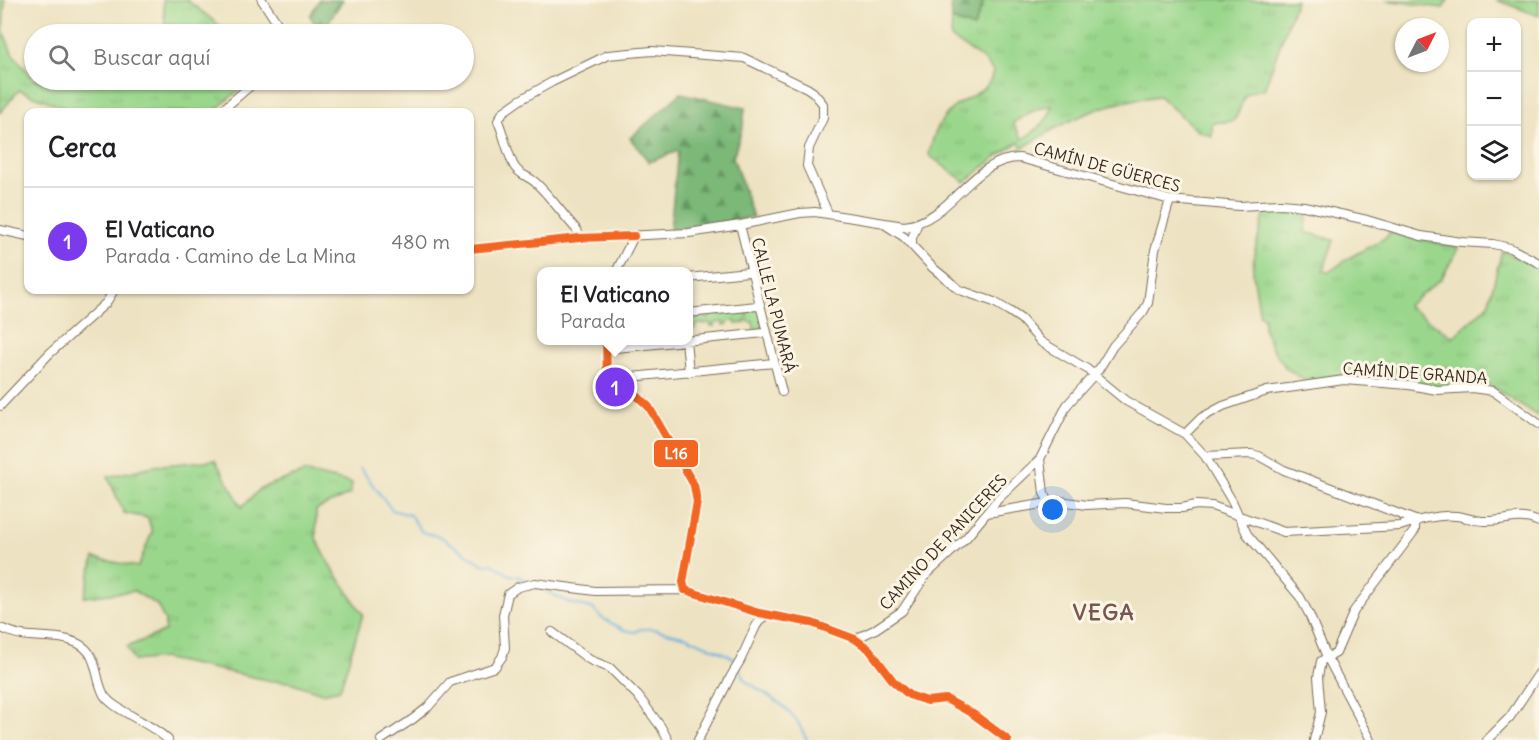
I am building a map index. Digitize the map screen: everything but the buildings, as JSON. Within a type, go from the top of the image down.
[{"type":"street","points":[[262,0],[277,24]]},
{"type":"street","points":[[580,237],[543,190],[520,173],[515,166],[498,120],[503,112],[520,100],[608,55],[652,51],[736,56],[751,61],[813,92],[823,104],[824,112],[809,148],[807,166],[828,213]]},
{"type":"street","points":[[224,108],[245,90]]},
{"type":"street","name":"CAMÍN DE GÜERCES","points":[[917,225],[935,215],[989,167],[1009,158],[1035,162],[1170,200],[1212,205],[1304,206],[1366,220],[1421,236],[1502,246],[1526,255],[1539,263]]},
{"type":"street","name":"CAMINO DE PANICERES","points":[[855,639],[891,620],[902,611],[926,575],[966,538],[998,499],[1040,459],[1067,405],[1099,369],[1122,334],[1143,312],[1148,303],[1155,250],[1170,200]]},
{"type":"street","points":[[474,249],[580,237],[689,233],[800,213],[828,213],[904,226],[917,225],[912,238],[912,246]]},
{"type":"street","points":[[882,223],[904,237],[933,268],[960,290],[994,302],[1010,311],[1021,319],[1041,342],[1093,374],[1126,400],[1185,434],[1205,456],[1240,517],[1247,534],[1300,597],[1327,657],[1371,740]]},
{"type":"street","name":"CALLE LA PUMARÁ","points":[[740,225],[782,392]]},
{"type":"street","points":[[0,230],[24,235]]},
{"type":"street","points":[[618,267],[634,236]]},
{"type":"street","points":[[693,278],[748,272]]},
{"type":"street","points":[[0,406],[57,347],[106,303],[112,294]]},
{"type":"street","points":[[693,312],[757,306]]},
{"type":"street","points":[[693,340],[764,333]]},
{"type":"street","points":[[606,345],[606,373],[611,379],[633,392],[649,407],[693,485],[697,502],[683,582],[685,590]]},
{"type":"street","points":[[686,345],[689,372]]},
{"type":"street","points":[[611,379],[774,363]]},
{"type":"street","name":"CAMÍN DE GRANDA","points":[[1185,434],[1202,418],[1223,406],[1255,394],[1344,380],[1409,385],[1437,390],[1484,388],[1493,391],[1539,424]]},
{"type":"street","points":[[1205,456],[1251,454],[1258,456],[1284,470],[1415,520]]},
{"type":"street","points":[[1040,459],[1044,493],[1049,502]]},
{"type":"street","points":[[987,513],[1068,501],[1087,505],[1125,503],[1166,508],[1212,506],[1284,532],[1400,526],[1415,520],[1446,516],[1490,522],[1518,516],[1539,522]]},
{"type":"street","points":[[1314,740],[1321,712],[1318,677],[1321,661],[1336,653],[1354,611],[1415,530],[1415,520]]},
{"type":"street","points":[[381,740],[428,707],[450,682],[495,667],[505,648],[503,615],[505,602],[513,590],[535,583],[595,591],[685,590],[767,615],[802,620],[855,639],[869,648],[894,682],[909,695],[927,701],[946,699],[973,714],[1008,740]]},
{"type":"street","points":[[698,740],[756,626],[767,615]]},
{"type":"street","points":[[0,628],[20,635],[48,636],[77,643],[89,651],[95,663],[104,696],[156,729],[168,740]]},
{"type":"street","points":[[552,632],[590,660],[610,668],[638,696],[668,740]]},
{"type":"street","points":[[1487,740],[1510,717],[1539,673]]},
{"type":"green space","points":[[0,0],[5,0],[3,30],[12,53],[24,68],[24,90],[239,90],[218,108],[65,108],[19,90],[0,113]]},
{"type":"green space","points":[[163,0],[187,0],[218,24],[165,24]]},
{"type":"green space","points":[[319,0],[343,0],[327,24],[315,24],[310,16]]},
{"type":"green space","points":[[951,0],[984,0],[974,28],[952,20]]},
{"type":"green space","points":[[984,0],[1296,0],[1264,90],[1245,96],[1233,121],[1212,123],[1212,136],[1198,131],[1159,96],[1132,100],[1109,105],[1083,115],[1022,148],[1019,142],[965,182],[929,155],[934,136],[944,118],[953,108],[983,89],[991,78],[993,71],[984,60],[951,38],[952,20],[974,28]],"holes":[[[1052,106],[1041,126],[1022,139],[1013,123],[1041,108]]]},
{"type":"green space","points":[[1385,0],[1448,0],[1443,8]]},
{"type":"green space","points":[[1496,0],[1539,0],[1539,16]]},
{"type":"green space","points":[[681,93],[745,108],[743,126],[733,157],[753,217],[670,230],[678,151],[649,162],[630,138]]},
{"type":"green space","points":[[1278,210],[1308,213],[1305,232],[1334,240],[1323,271],[1329,272],[1387,237],[1389,232],[1459,248],[1441,279],[1407,306],[1453,337],[1488,305],[1502,251],[1539,267],[1539,412],[1537,416],[1488,384],[1436,387],[1345,375],[1304,380],[1286,368],[1271,346],[1264,329],[1264,317],[1260,316],[1253,273],[1254,254],[1265,212]]},
{"type":"green space","points":[[748,309],[760,309],[765,328],[754,329],[753,322],[745,320],[745,323],[736,324],[735,321],[728,321],[728,324],[723,325],[723,322],[715,323],[715,326],[711,326],[710,323],[695,325],[693,328],[693,315],[696,318],[705,314],[709,319],[708,314],[721,312],[723,315],[723,312],[743,310],[743,313],[748,316]]},
{"type":"green space","points":[[215,460],[242,507],[261,488],[305,472],[352,483],[350,494],[316,510],[316,538],[330,565],[363,614],[340,689],[322,693],[290,682],[272,681],[162,658],[134,661],[127,647],[165,631],[165,621],[157,605],[134,591],[84,597],[94,558],[138,567],[152,532],[148,518],[124,513],[108,477],[153,466]]},
{"type":"waterway","points":[[360,468],[392,510],[410,515],[422,532],[441,537],[484,565],[492,564],[528,582]]},
{"type":"waterway","points":[[533,585],[570,603],[592,608],[602,618],[624,630],[635,632],[641,629],[653,629],[687,637],[728,655],[736,663]]},
{"type":"waterway","points":[[739,668],[746,681],[782,705],[797,721],[807,740]]},
{"type":"transit line","name":"L16","points":[[474,249],[580,238],[634,236]]},
{"type":"transit line","name":"L16","points":[[606,345],[607,377],[633,392],[649,407],[694,485],[697,502],[683,582],[685,590]]},
{"type":"transit line","name":"L16","points":[[685,590],[759,613],[812,623],[855,639],[869,649],[894,682],[909,695],[927,701],[946,699],[973,714],[1008,740]]},
{"type":"place","name":"El Vaticano","points":[[615,387]]},
{"type":"district","name":"VEGA","points":[[1104,612]]}]
